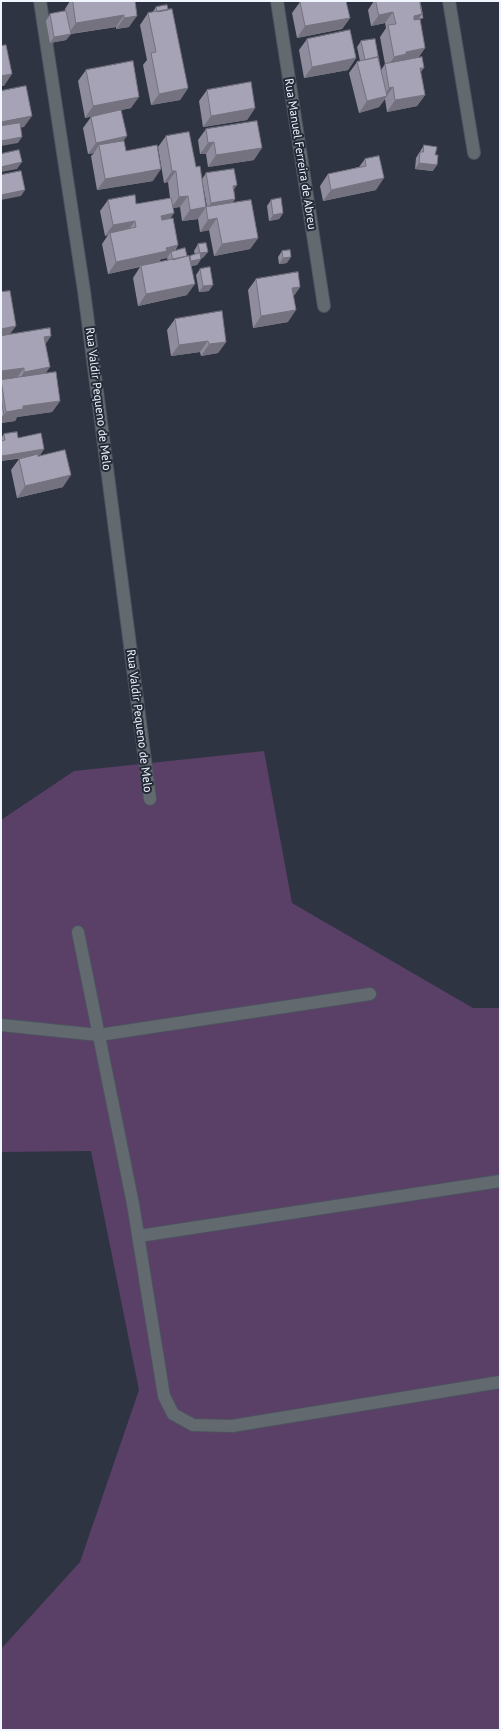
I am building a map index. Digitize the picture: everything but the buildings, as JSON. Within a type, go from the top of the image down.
[{"type":"street","name":"Rua Valdir Pequeno de Melo","points":[[40,1],[84,291],[150,799]]},
{"type":"street","name":"Rua Manuel Ferreira de Abreu","points":[[277,1],[324,306]]},
{"type":"street","points":[[449,1],[474,153]]},
{"type":"street","points":[[78,932],[139,1236],[164,1396],[173,1414],[193,1425],[232,1426],[500,1382]]},
{"type":"street","points":[[1,1025],[99,1035],[370,994]]},
{"type":"street","points":[[139,1236],[500,1181]]},
{"type":"shaded area","points":[[264,751],[292,903],[473,1008],[500,1008],[500,1730],[1,1730],[1,1649],[80,1562],[139,1390],[91,1151],[1,1152],[1,820],[74,771]]}]
